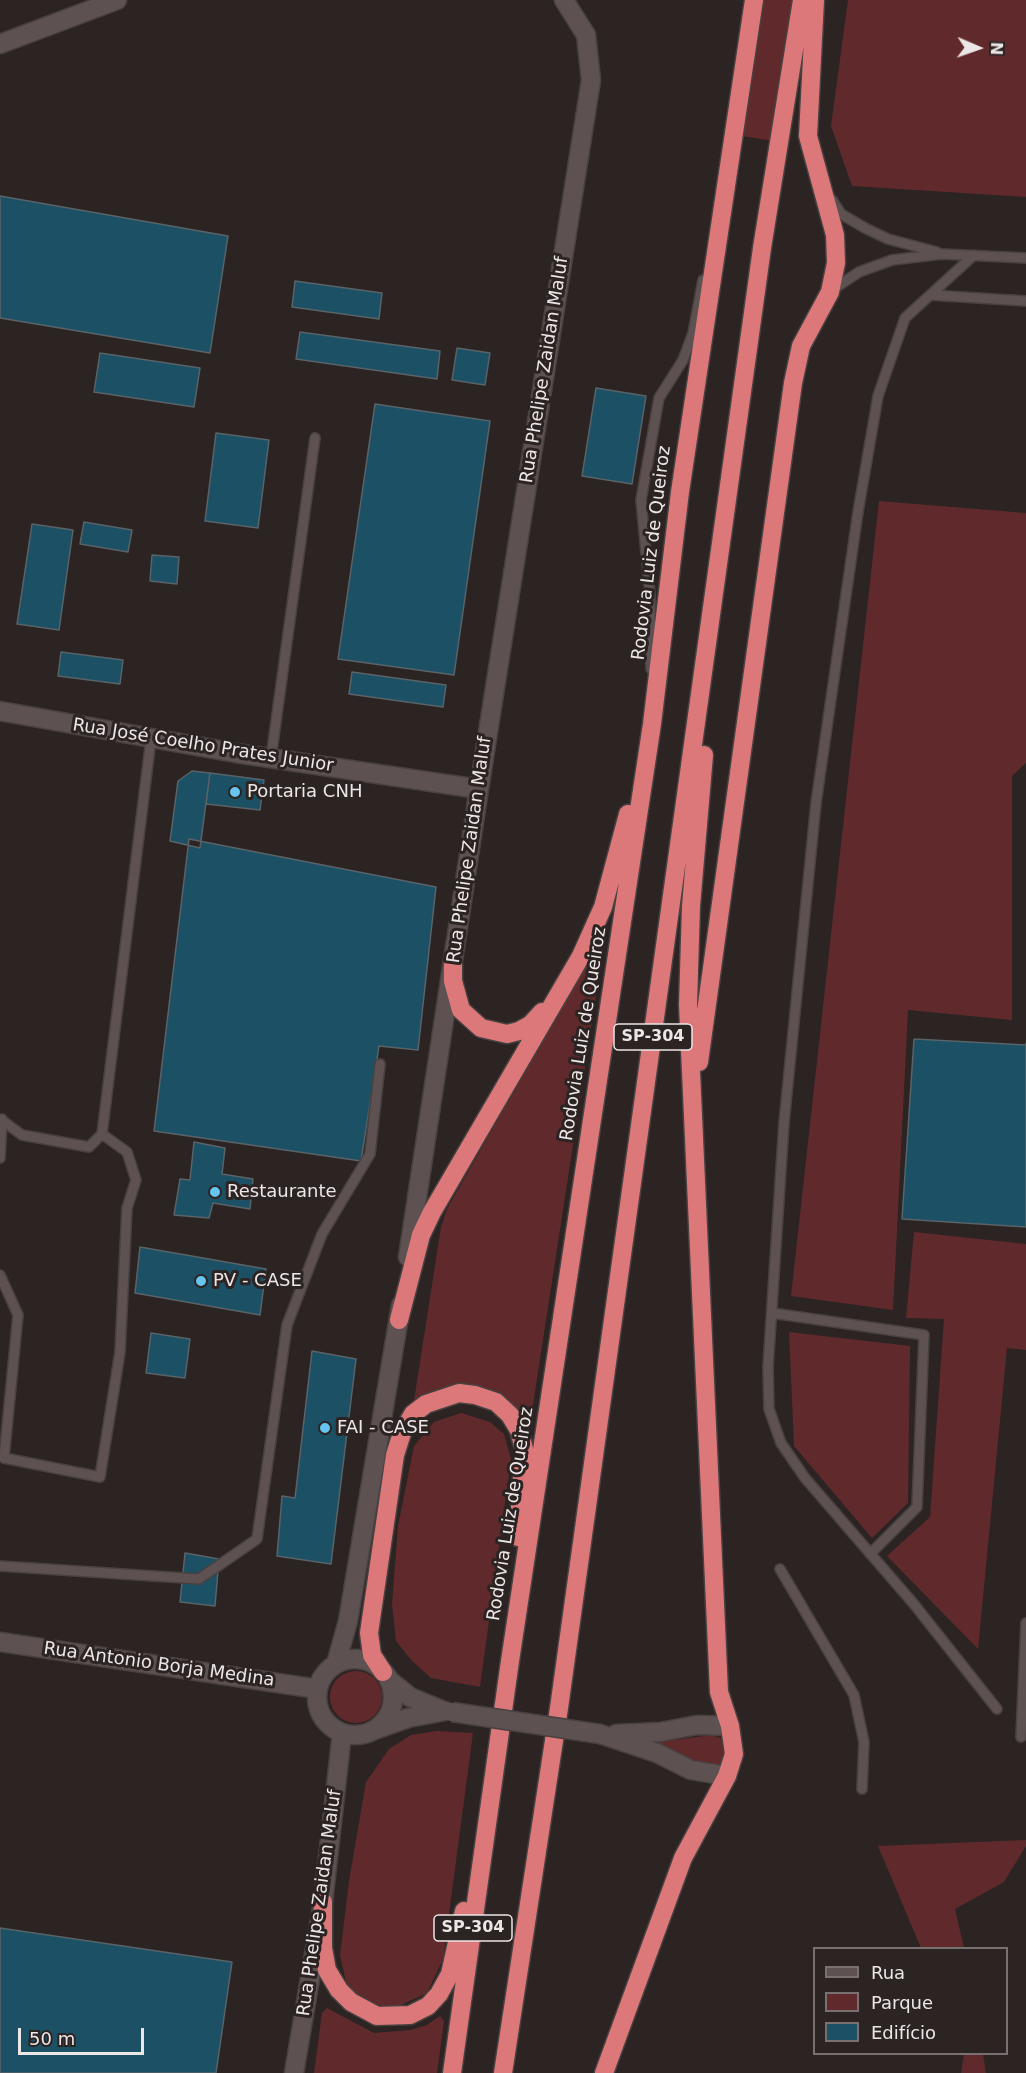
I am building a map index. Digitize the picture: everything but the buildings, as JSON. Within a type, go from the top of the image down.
[{"type":"highway","name":"Rodovia Luiz de Queiroz","points":[[452,2073],[510,1661],[652,724],[680,492],[754,0]]},
{"type":"highway","name":"SP-304","points":[[503,2073],[559,1708],[762,248],[802,0]]},
{"type":"highway","points":[[693,1106],[793,383],[801,346],[830,292],[836,262],[835,235],[808,136],[815,0]]},
{"type":"highway","points":[[604,2073],[683,1858],[727,1776],[734,1754],[730,1726],[719,1692],[688,1005],[691,906],[725,526]]},
{"type":"highway","points":[[399,1320],[421,1235],[432,1212],[581,956],[603,907],[652,724]]},
{"type":"highway","points":[[453,965],[453,981],[461,1010],[481,1028],[494,1032],[507,1034],[531,1025],[558,996]]},
{"type":"highway","points":[[386,1676],[372,1655],[369,1633],[395,1455],[402,1433],[413,1414],[426,1404],[459,1394],[475,1395],[496,1402],[510,1415],[519,1430],[524,1449],[510,1661]]},
{"type":"highway","points":[[323,1902],[323,1948],[327,1970],[339,1990],[363,2010],[377,2016],[410,2014],[429,2006],[450,1974],[493,1784]]},
{"type":"street","points":[[0,44],[117,0]]},
{"type":"street","name":"Rua Phelipe Zaidan Maluf","points":[[336,1664],[348,1621],[399,1320],[478,789],[591,80],[586,35],[564,0]]},
{"type":"street","name":"Rua José Coelho Prates Junior","points":[[0,711],[151,739],[478,789]]},
{"type":"street","name":"Rua Antonio Borja Medina","points":[[0,1642],[318,1689]]},
{"type":"street","points":[[448,1712],[408,1718],[356,1736],[342,1734],[324,1719],[319,1710],[318,1689],[321,1679],[336,1664],[346,1660],[366,1661],[410,1697],[448,1712],[603,1734],[660,1732],[697,1725],[730,1726]]},
{"type":"street","points":[[373,1731],[389,1714],[392,1691],[386,1676]]},
{"type":"street","name":"Rua Phelipe Zaidan Maluf","points":[[294,2073],[323,1902],[342,1734]]},
{"type":"street","points":[[603,1734],[657,1753],[691,1770],[727,1776]]},
{"type":"lane","points":[[652,724],[650,594],[641,500],[659,398],[683,360],[693,333],[732,140]]},
{"type":"lane","points":[[822,184],[841,214],[888,238],[942,254]]},
{"type":"lane","points":[[830,292],[859,272],[892,260],[942,254],[1026,258]]},
{"type":"lane","points":[[974,255],[905,318],[878,396],[858,512],[816,803],[784,1123],[772,1313],[769,1409],[782,1443],[805,1478],[997,1709]]},
{"type":"lane","points":[[930,295],[1026,301]]},
{"type":"lane","points":[[271,758],[315,438]]},
{"type":"lane","points":[[1,1119],[22,1135],[89,1147],[102,1134],[151,739]]},
{"type":"lane","points":[[0,1566],[199,1579],[257,1539],[287,1325],[322,1234],[370,1154],[380,1064]]},
{"type":"lane","points":[[0,1158],[1,1119]]},
{"type":"lane","points":[[0,1275],[18,1315],[4,1458],[100,1477],[120,1352],[127,1208],[136,1180],[127,1152],[102,1134]]},
{"type":"lane","points":[[772,1313],[924,1335],[917,1507],[870,1554]]},
{"type":"lane","points":[[780,1569],[854,1695],[864,1742],[862,1789]]},
{"type":"lane","points":[[1021,1737],[1026,1623]]},
{"type":"green space","points":[[763,0],[795,0],[774,141],[742,136]]},
{"type":"green space","points":[[848,0],[1026,0],[1026,197],[852,186],[831,126]]},
{"type":"green space","points":[[879,501],[1026,513],[1026,763],[1012,776],[1012,1020],[908,1010],[893,1310],[791,1296]]},
{"type":"green space","points":[[603,935],[605,937],[528,1437],[497,1398],[413,1407],[441,1227],[447,1209]]},
{"type":"green space","points":[[914,1232],[1026,1244],[1026,1350],[1007,1348],[978,1649],[887,1556],[930,1517],[944,1319],[906,1318]]},
{"type":"green space","points":[[789,1332],[910,1346],[908,1503],[872,1538],[794,1446]]},
{"type":"green space","points":[[461,1413],[490,1422],[504,1434],[511,1459],[480,1687],[431,1678],[412,1661],[396,1641],[392,1604],[398,1526],[414,1446],[434,1422]]},
{"type":"green space","points":[[356,1671],[370,1675],[378,1683],[382,1697],[378,1711],[370,1719],[356,1723],[342,1719],[334,1711],[330,1697],[334,1683],[342,1675]]},
{"type":"green space","points":[[437,1731],[473,1733],[443,1959],[427,1993],[392,2009],[362,2000],[346,1982],[340,1955],[349,1881],[366,1782],[389,1749],[411,1735]]},
{"type":"green space","points":[[712,1735],[723,1739],[726,1758],[719,1766],[699,1763],[632,1738],[665,1741]]},
{"type":"green space","points":[[1026,1840],[1026,1846],[1004,1882],[955,1909],[964,1947],[921,1947],[878,1846]]},
{"type":"green space","points":[[327,2008],[374,2033],[410,2030],[427,2025],[440,2016],[444,2021],[437,2073],[314,2073],[322,2013]]},
{"type":"green space","points":[[964,2055],[983,2055],[986,2073],[961,2073]]},
{"type":"place","name":"Portaria CNH","points":[[235,792]]},
{"type":"place","name":"Restaurante","points":[[215,1192]]},
{"type":"place","name":"PV - CASE","points":[[201,1281]]},
{"type":"place","name":"FAI - CASE","points":[[325,1428]]}]
